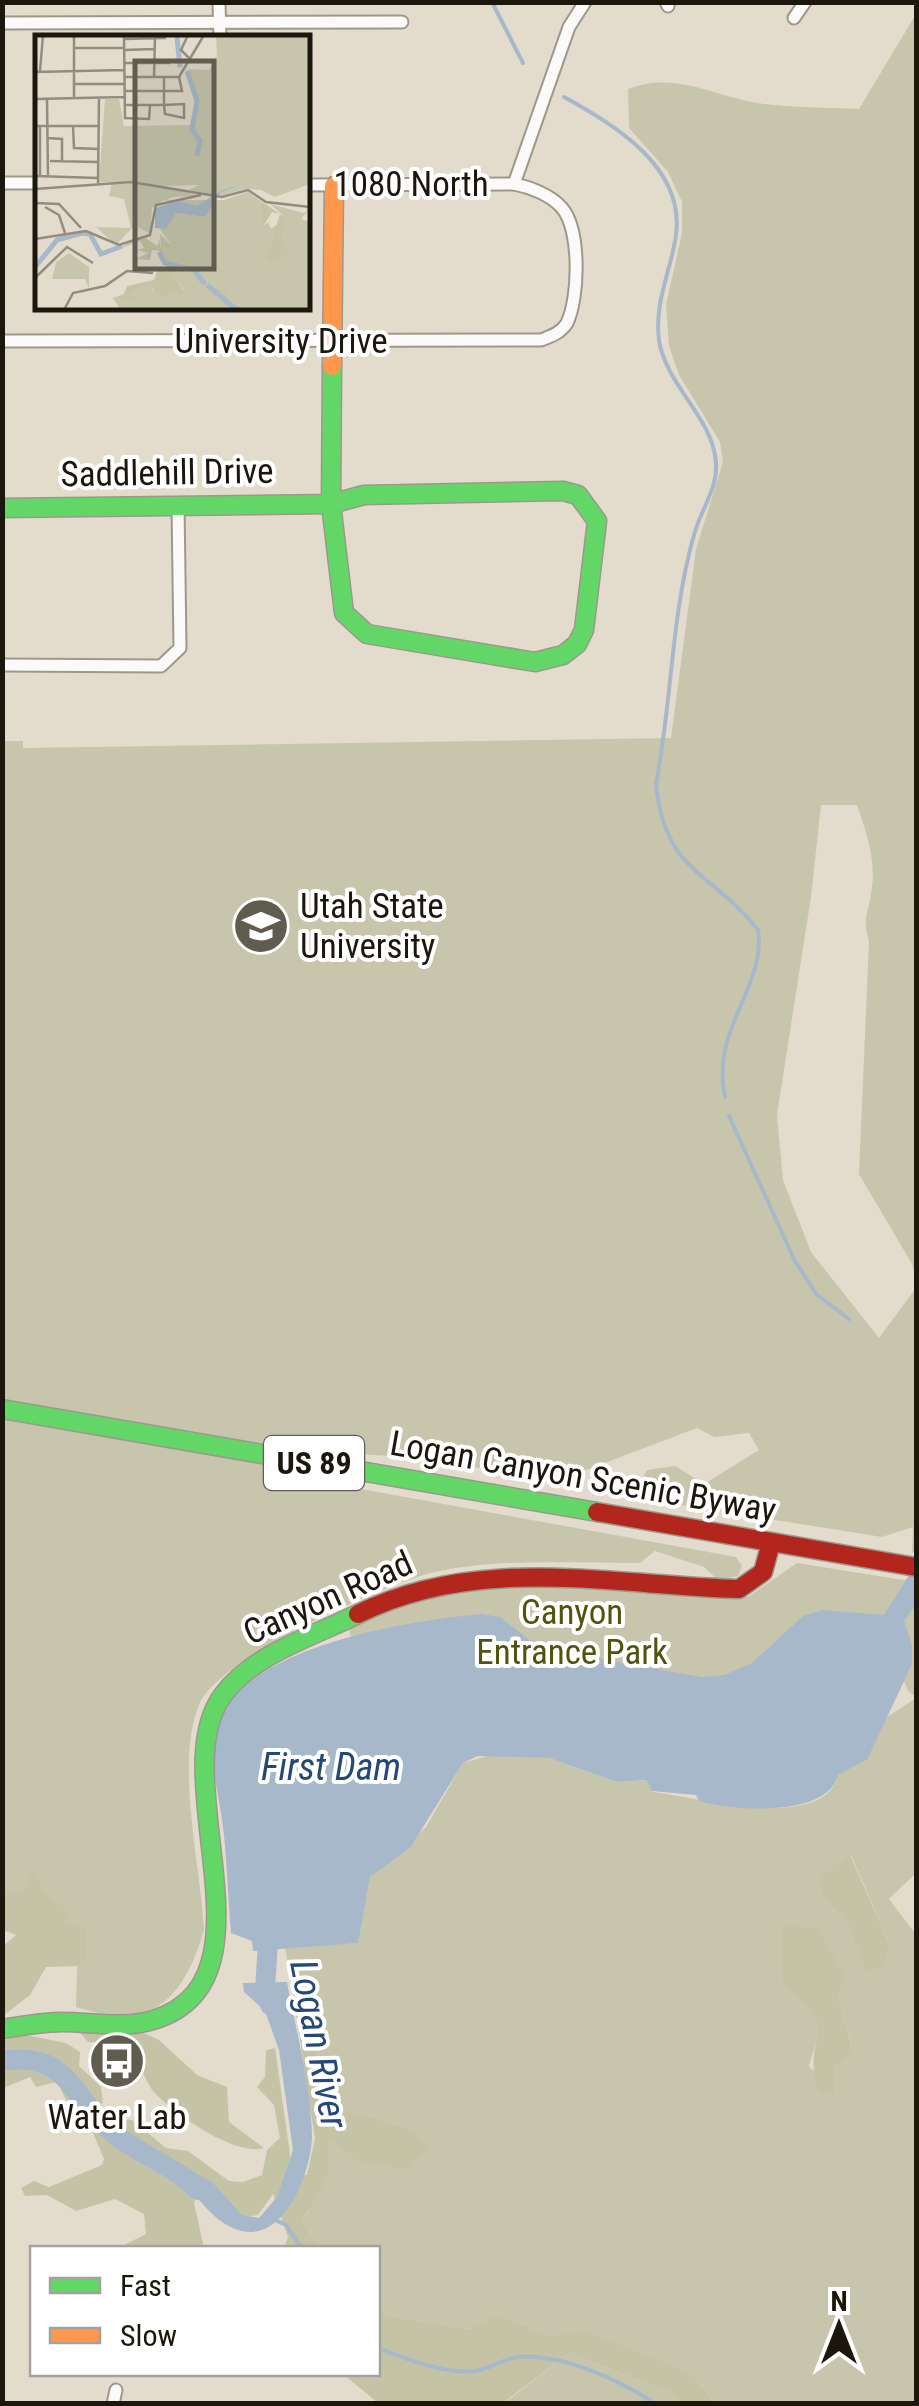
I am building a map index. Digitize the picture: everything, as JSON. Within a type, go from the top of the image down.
[{"type":"street","points":[[219,2],[220,35]]},
{"type":"street","points":[[514,184],[569,27],[585,2]]},
{"type":"street","points":[[794,18],[805,2]]},
{"type":"street","points":[[2,23],[402,22]]},
{"type":"street","points":[[2,183],[35,183]]},
{"type":"street","name":"1080 North","points":[[310,185],[514,184]]},
{"type":"street","name":"University Drive","points":[[2,340],[541,340],[557,334],[567,322],[577,251],[574,228],[561,206],[531,187],[514,184]]},
{"type":"street","points":[[331,504],[364,495],[563,491],[578,495],[592,509],[597,536],[584,630],[577,644],[563,655],[534,662],[367,634],[344,613],[331,504],[334,186]]},
{"type":"street","points":[[2,665],[161,666],[173,659],[180,648],[178,504]]},
{"type":"street","name":"Saddlehill Drive","points":[[2,508],[331,504]]},
{"type":"street","name":"Logan Canyon Scenic Byway","points":[[2,1410],[911,1566]]},
{"type":"street","name":"Canyon Road","points":[[2,2030],[42,2023],[127,2025],[158,2019],[178,2011],[200,1984],[214,1948],[218,1903],[202,1756],[204,1733],[212,1708],[243,1672],[420,1588],[462,1580],[532,1578],[739,1589],[765,1572],[771,1543]]},
{"type":"street","points":[[114,2404],[116,2390]]},
{"type":"green space","name":"Utah State University","points":[[916,14],[916,1281],[912,1264],[859,1174],[869,941],[866,922],[873,871],[857,805],[821,805],[811,897],[777,1115],[783,1180],[811,1252],[879,1338],[916,1288],[916,1553],[912,1552],[913,1527],[882,1537],[631,1497],[647,1470],[675,1466],[704,1484],[759,1450],[749,1433],[714,1437],[697,1428],[560,1480],[407,1457],[339,1453],[328,1483],[736,1557],[742,1566],[738,1576],[718,1580],[704,1567],[655,1551],[640,1563],[510,1563],[435,1572],[344,1607],[270,1644],[238,1665],[200,1703],[189,1754],[191,1814],[204,1930],[196,1955],[174,1992],[144,2012],[125,2015],[76,2007],[77,1966],[87,1959],[65,1924],[69,1915],[3,1892],[3,741],[23,741],[23,748],[671,738],[696,549],[723,462],[720,442],[679,375],[669,346],[666,305],[682,233],[682,202],[668,172],[629,128],[628,89],[677,83],[757,103],[859,109]]},
{"type":"green space","name":"Canyon Entrance Park","points":[[797,1563],[916,1582],[916,1697],[908,1691],[902,1676],[729,1686],[353,1640],[347,1626],[433,1592],[474,1586],[538,1585],[748,1597]]},
{"type":"green space","points":[[916,1698],[916,1873],[889,1899],[914,1932],[916,1929],[916,2403],[714,2403],[693,2374],[588,2333],[547,2335],[497,2314],[469,2329],[380,2314],[380,2246],[319,2246],[302,2221],[329,2137],[411,2129],[341,2108],[295,2006],[285,1947],[357,1943],[370,1877],[426,1827],[463,1763],[491,1755],[549,1758],[617,1782],[646,1780],[653,1792],[725,1804],[784,1807],[809,1803],[828,1793],[838,1775],[867,1760],[884,1719]],"holes":[[[851,1855],[889,1943],[866,1970],[848,1925],[822,1897]],[[838,1995],[852,2048],[836,2066],[834,2095],[809,2066],[820,2028],[813,2006]]]},
{"type":"green space","points":[[850,1855],[889,1943],[882,1968],[866,1971],[848,1925],[822,1897],[820,1877]]},
{"type":"green space","points":[[32,1868],[44,1890],[70,1914],[65,1924],[86,1929],[87,1959],[77,1966],[46,1967],[30,1995],[3,2016],[3,1946],[16,1935],[3,1930],[3,1892],[24,1892]]},
{"type":"green space","points":[[782,1925],[817,1928],[846,1976],[838,1995],[852,2049],[836,2066],[834,2095],[819,2094],[814,2074],[817,2024],[813,2013],[783,1984]]},
{"type":"green space","points":[[295,2006],[341,2108],[411,2129],[430,2147],[409,2170],[358,2161],[329,2138],[328,2178],[302,2221],[319,2246],[285,2246],[288,2237],[273,2194],[258,2215],[241,2218],[200,2184],[194,2203],[204,2246],[122,2246],[146,2234],[144,2214],[115,2199],[76,2211],[47,2195],[25,2196],[21,2188],[34,2181],[49,2187],[102,2165],[104,2159],[91,2128],[113,2119],[132,2120],[166,2148],[188,2151],[229,2181],[243,2182],[262,2175],[267,2150],[280,2138],[274,2105],[257,2087],[265,2077],[266,2050],[275,2048],[293,2176],[307,2175],[315,2139]]},
{"type":"green space","points":[[78,2030],[142,2032],[159,2040],[197,2075],[227,2087],[229,2122],[264,2148],[238,2146],[190,2122],[154,2092],[128,2044],[88,2042]]},
{"type":"green space","points":[[26,2035],[66,2043],[80,2052],[79,2066],[101,2087],[103,2103],[79,2116],[71,2110],[57,2082],[36,2087],[30,2077],[3,2088],[3,2039]]},
{"type":"green space","points":[[380,2314],[469,2329],[497,2314],[547,2335],[588,2332],[693,2374],[714,2403],[679,2403],[670,2392],[569,2353],[503,2403],[378,2403],[345,2376],[380,2376]]},
{"type":"green space","points":[[569,2353],[670,2392],[679,2403],[503,2404]]},
{"type":"water","name":"First Dam","points":[[916,1564],[916,1605],[904,1621],[912,1645],[912,1664],[867,1760],[838,1775],[831,1789],[817,1799],[777,1808],[714,1805],[699,1801],[696,1795],[652,1791],[646,1780],[617,1782],[549,1758],[478,1756],[463,1763],[410,1848],[370,1877],[358,1943],[253,1951],[252,1941],[231,1933],[213,1764],[214,1739],[233,1699],[259,1676],[293,1657],[372,1631],[481,1614],[500,1617],[540,1648],[702,1677],[725,1675],[752,1663],[803,1616],[823,1610],[884,1615]]},
{"type":"water","points":[[287,1982],[309,2097],[311,2150],[292,2203],[268,2227],[252,2232],[235,2229],[214,2216],[168,2157],[213,2183],[242,2215],[259,2218],[277,2197],[293,2150],[279,2050],[265,2011],[244,1992],[243,1983]]},
{"type":"waterway","points":[[492,2],[523,63]]},
{"type":"waterway","points":[[564,97],[604,121],[642,151],[658,169],[676,211],[676,235],[659,313],[659,340],[670,372],[707,431],[716,473],[686,565],[656,784],[661,814],[680,854],[758,930],[754,971],[725,1050],[725,1097]]},
{"type":"waterway","points":[[729,1116],[794,1259],[816,1294],[849,1319]]},
{"type":"waterway","name":"Logan River","points":[[269,1926],[265,1990],[270,2005]]},
{"type":"waterway","name":"Logan River","points":[[2,2061],[42,2063],[55,2070],[113,2133],[198,2190]]},
{"type":"waterway","points":[[275,2220],[286,2225],[300,2246]]},
{"type":"waterway","points":[[380,2349],[425,2365],[463,2371],[481,2370],[519,2357],[554,2360],[608,2378],[656,2404]]},
{"type":"traffic: fast","points":[[2,508],[331,504],[364,495],[563,491],[578,495],[597,521],[584,630],[577,644],[563,655],[535,662],[367,634],[344,613],[331,504],[332,366]]},
{"type":"traffic: fast","points":[[2,1409],[597,1512]]},
{"type":"traffic: fast","points":[[2,2029],[54,2022],[142,2023],[191,1998],[210,1964],[216,1921],[205,1774],[208,1731],[223,1695],[267,1657],[358,1614]]},
{"type":"traffic: slow","points":[[332,366],[334,186]]},
{"type":"traffic: jam","points":[[597,1512],[916,1567]]},
{"type":"traffic: jam","points":[[358,1614],[450,1584],[498,1579],[594,1579],[739,1589],[763,1572],[771,1543]]},
{"type":"place","name":"Utah State University","points":[[261,926]]},
{"type":"place","name":"Water Lab","points":[[117,2061]]}]
